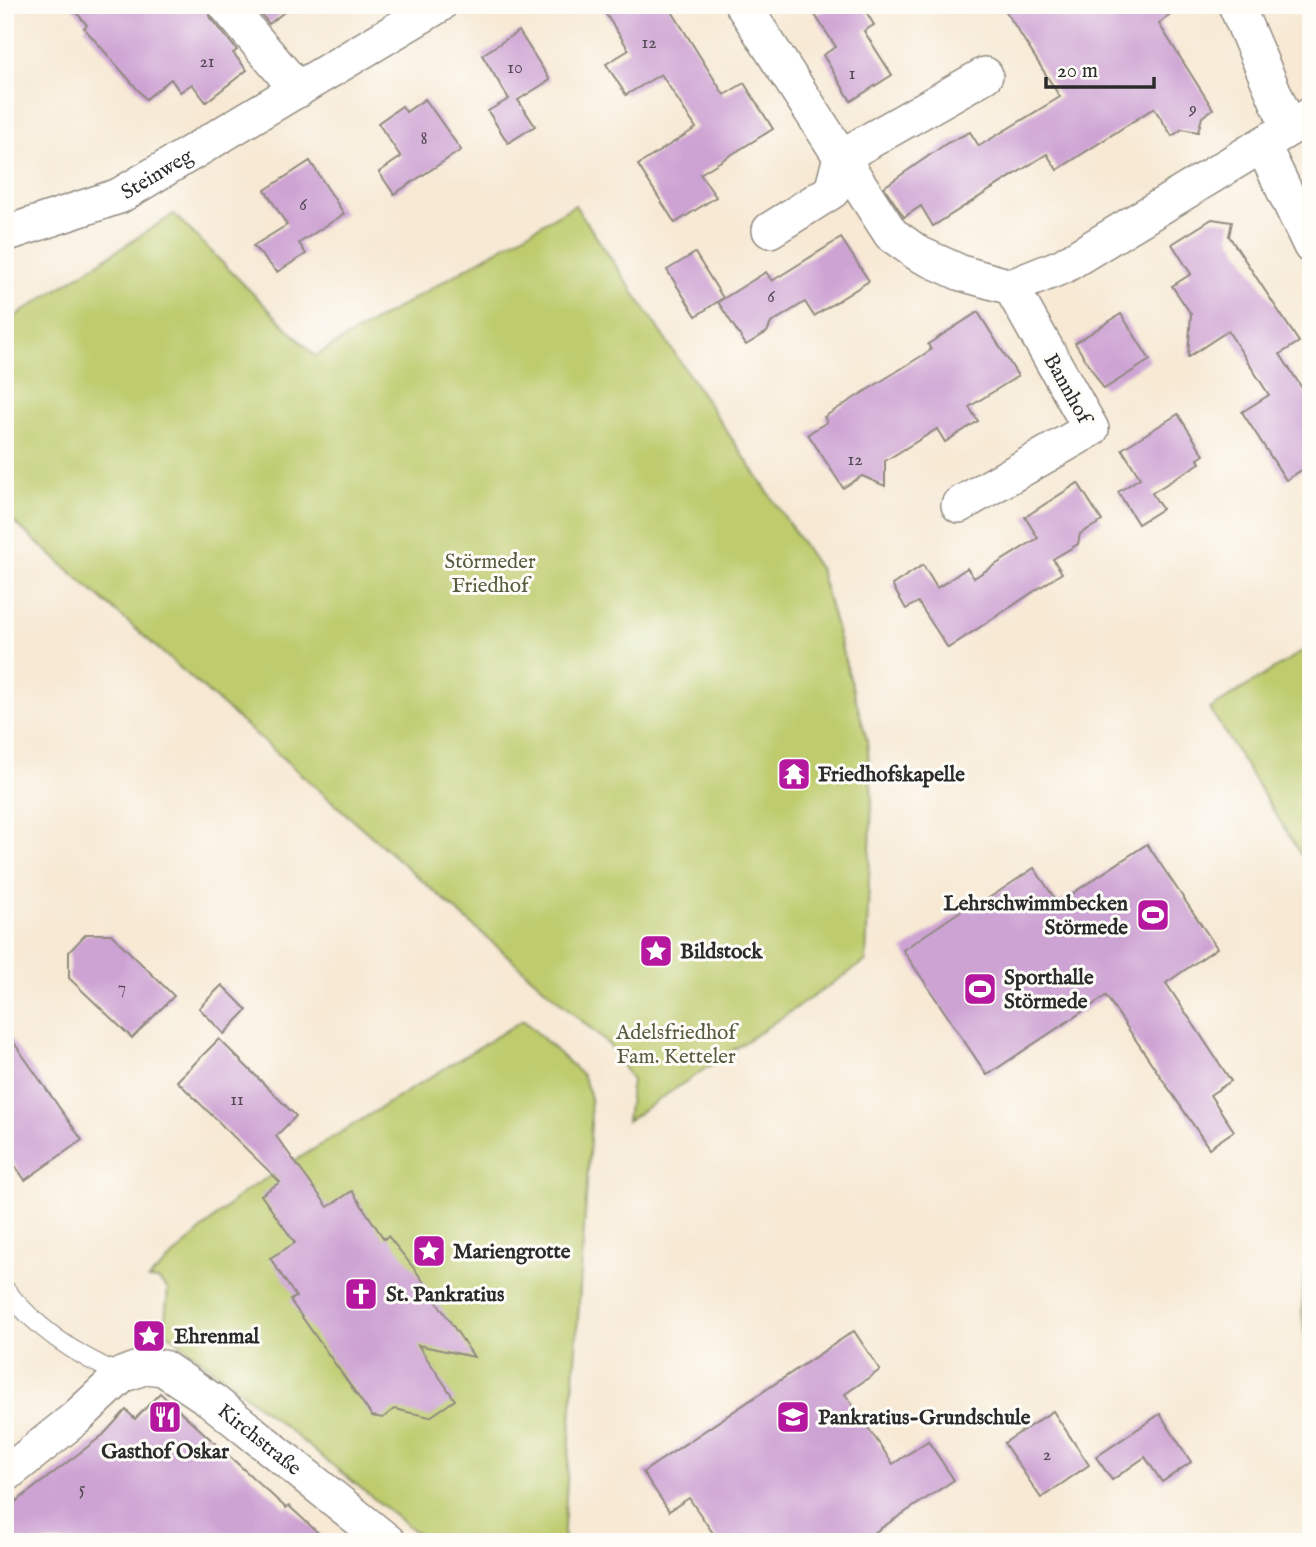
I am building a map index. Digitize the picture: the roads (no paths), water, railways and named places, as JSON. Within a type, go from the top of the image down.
[{"type":"street","points":[[226,5],[298,90]]},
{"type":"street","name":"Steinweg","points":[[5,234],[119,196],[439,5]]},
{"type":"street","points":[[743,5],[891,234],[919,254],[961,273],[1011,287],[1063,266],[1287,129]]},
{"type":"street","points":[[1236,5],[1287,129],[1311,246]]},
{"type":"street","points":[[770,230],[832,191],[841,157],[985,75]]},
{"type":"street","name":"Bannhof","points":[[959,505],[1091,429],[1011,287]]},
{"type":"street","name":"Kirchstraße","points":[[5,1475],[76,1418],[122,1375],[146,1366],[163,1368],[388,1542]]},
{"type":"lane","points":[[5,1289],[55,1337],[98,1364],[122,1375]]},
{"type":"place","name":"Friedhofskapelle","points":[[794,774]]},
{"type":"place","name":"Lehrschwimmbecken Störmede","points":[[1153,915]]},
{"type":"place","name":"Bildstock","points":[[656,951]]},
{"type":"place","name":"Sporthalle Störmede","points":[[980,989]]},
{"type":"place","name":"Mariengrotte","points":[[429,1251]]},
{"type":"place","name":"St. Pankratius","points":[[361,1294]]},
{"type":"place","name":"Ehrenmal","points":[[149,1336]]},
{"type":"place","name":"Gasthof Oskar","points":[[165,1417]]},
{"type":"place","name":"Pankratius-Grundschule","points":[[793,1417]]},
{"type":"park label","name":"Störmeder Friedhof","points":[[490,573]]},
{"type":"park label","name":"Adelsfriedhof Fam. Ketteler","points":[[676,1044]]}]
